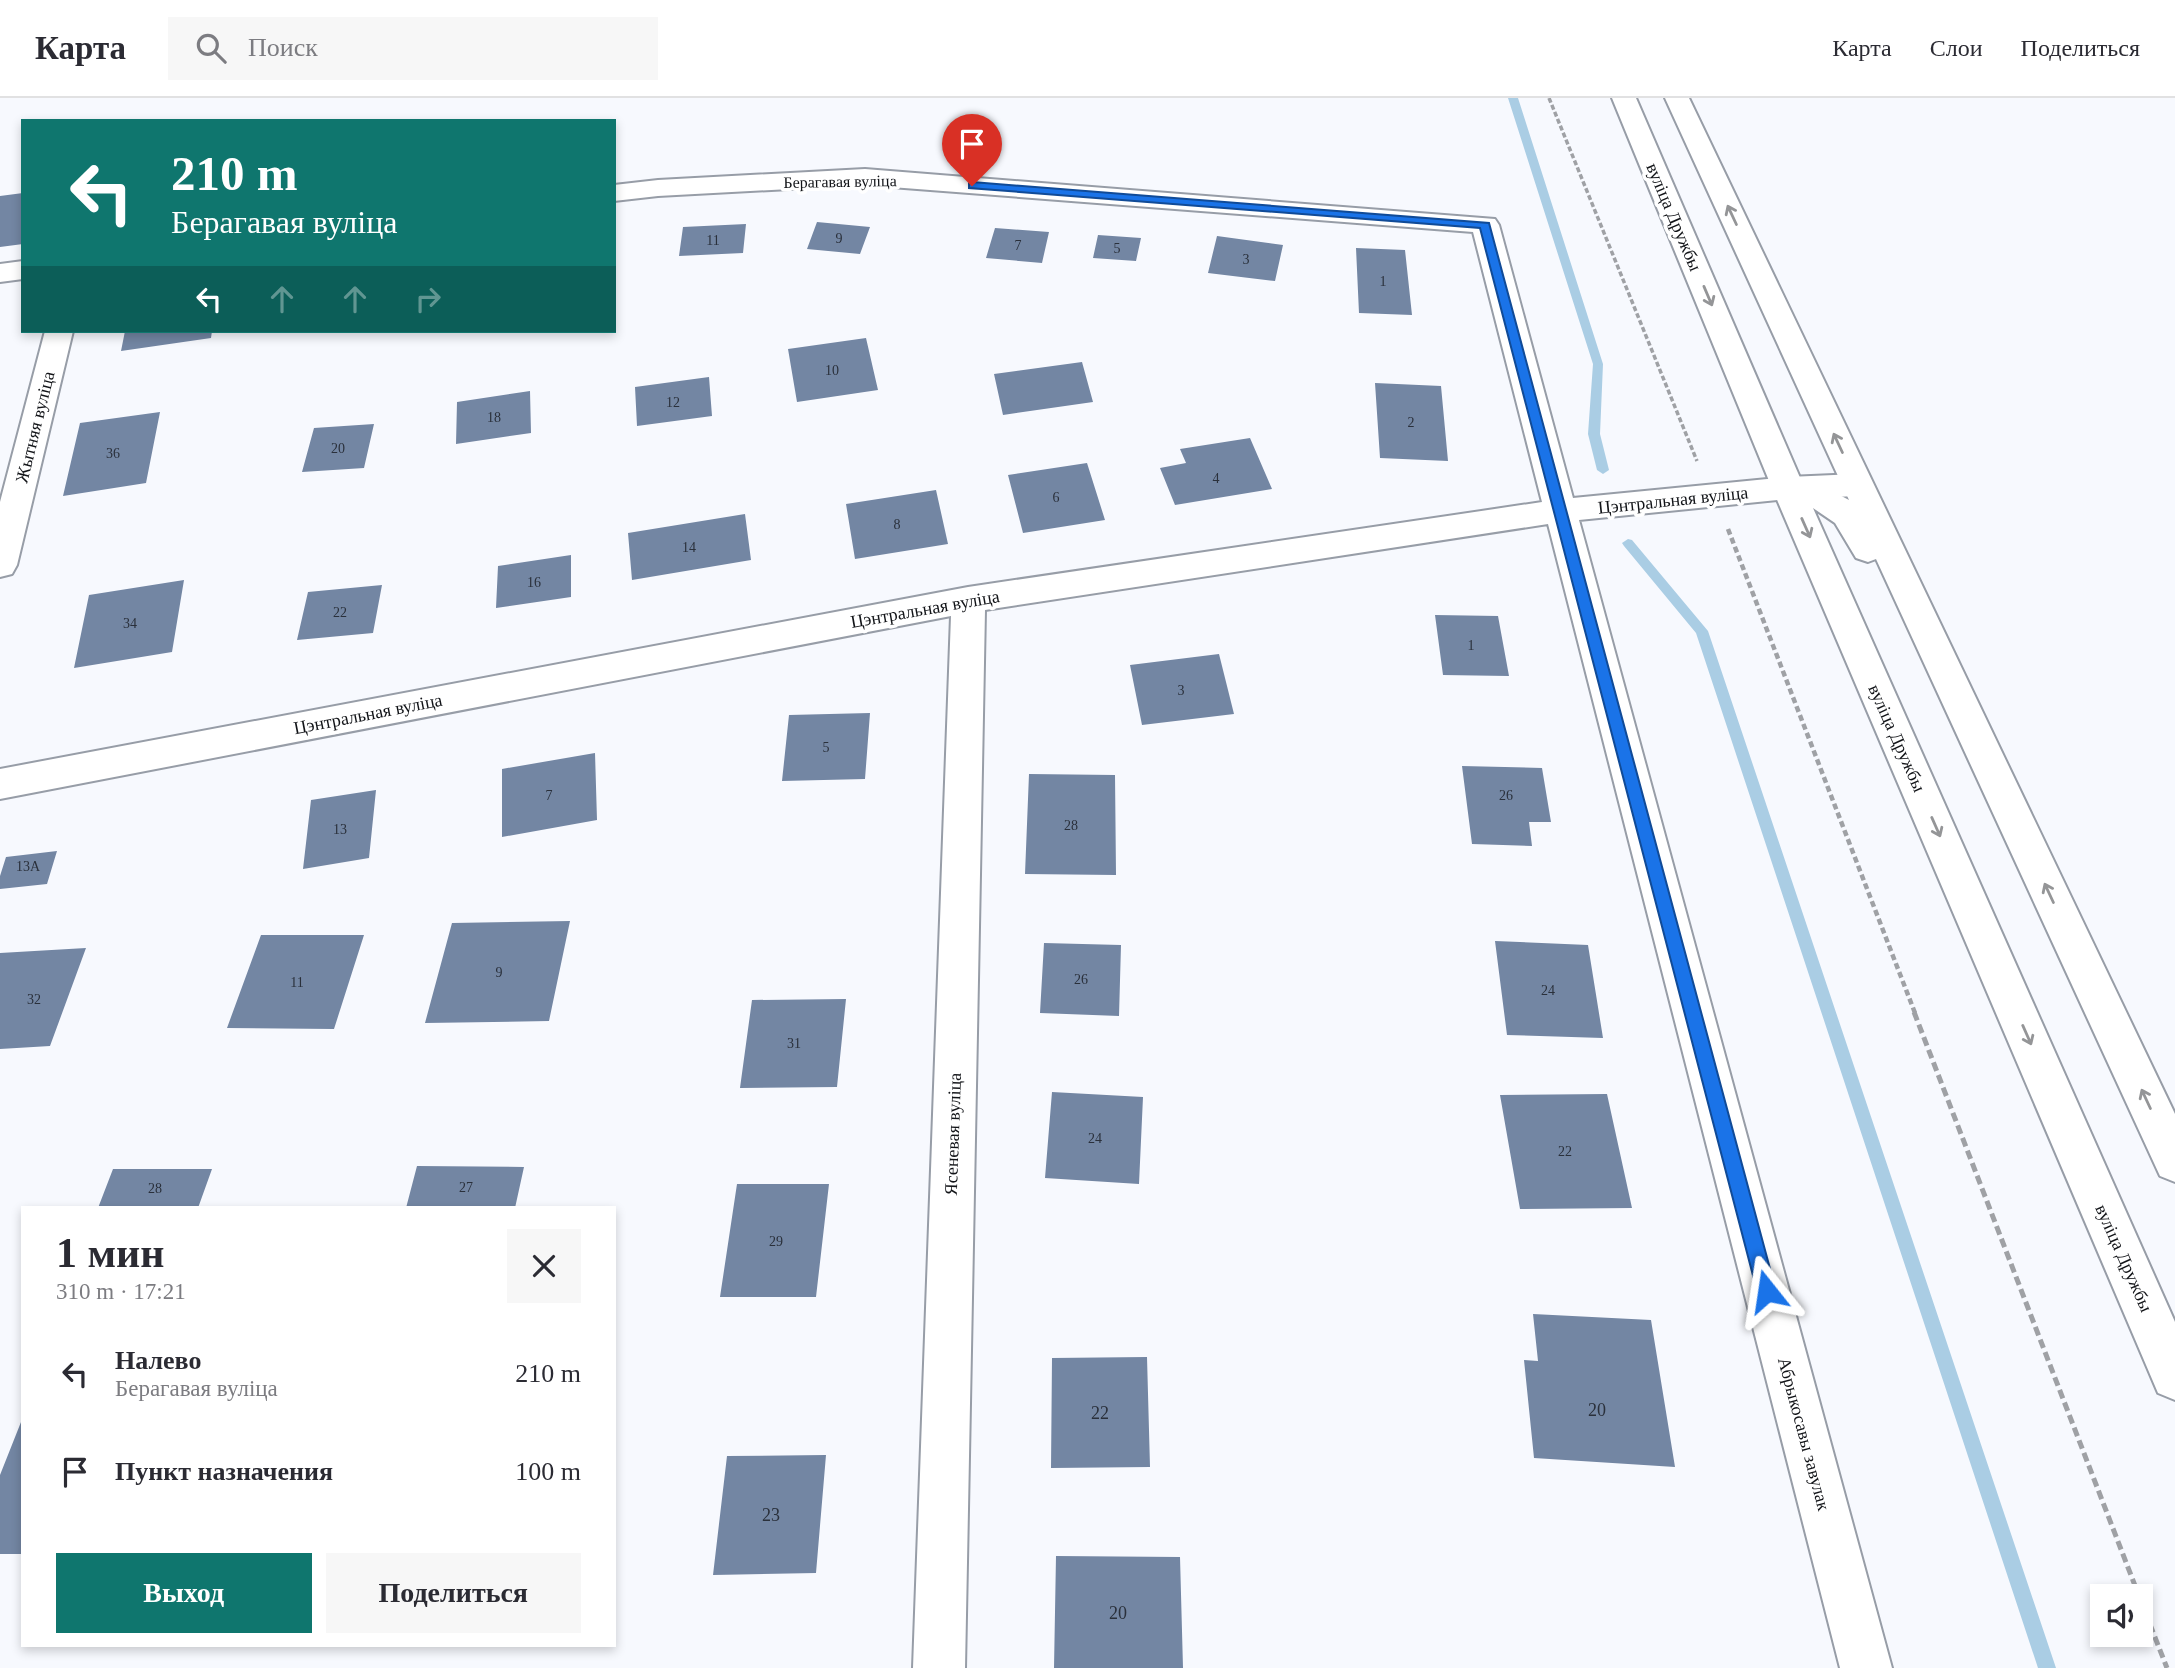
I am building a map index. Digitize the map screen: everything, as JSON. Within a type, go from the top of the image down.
[{"type":"street","name":"вуліца Дружбы","points":[[1624,98],[1788,488],[2175,1376]]},
{"type":"street","points":[[1677,98],[2175,1161]]},
{"type":"street","name":"Берагавая вуліца","points":[[616,193],[657,188],[864,177],[1485,225]]},
{"type":"street","name":"Абрыкосавы завулак","points":[[1485,225],[1866,1668]]},
{"type":"street","points":[[0,273],[21,270]]},
{"type":"street","name":"Жытняя вуліца","points":[[0,565],[58,333]]},
{"type":"street","name":"Цэнтральная вуліца","points":[[0,784],[968,600],[1560,511],[1788,488],[1857,485]]},
{"type":"street","points":[[1788,488],[1823,498],[1843,510],[1858,528],[1936,698],[2017,825]]},
{"type":"street","name":"Ясеневая вуліца","points":[[939,1668],[968,600]]},
{"type":"path","points":[[1549,98],[1697,462]]},
{"type":"path","points":[[1724,518],[2135,1584]]},
{"type":"path","points":[[2153,1631],[2167,1668]]},
{"type":"building","points":[[21,193],[21,244],[0,247],[0,196]]},
{"type":"building","points":[[817,222],[870,227],[860,254],[807,249]]},
{"type":"building","points":[[746,224],[743,253],[679,256],[683,227]]},
{"type":"building","points":[[995,228],[1049,232],[1042,263],[986,258]]},
{"type":"building","points":[[1098,235],[1141,238],[1136,261],[1093,258]]},
{"type":"building","points":[[1217,236],[1283,245],[1275,281],[1208,273]]},
{"type":"building","points":[[1356,248],[1405,250],[1412,315],[1359,313]]},
{"type":"building","points":[[125,333],[212,333],[211,338],[121,351]]},
{"type":"building","points":[[866,338],[878,390],[797,402],[788,349]]},
{"type":"building","points":[[1082,362],[1093,402],[1003,415],[994,374]]},
{"type":"building","points":[[709,377],[712,416],[637,426],[635,387]]},
{"type":"building","points":[[1375,383],[1441,386],[1448,461],[1380,458]]},
{"type":"building","points":[[530,391],[531,433],[456,444],[457,402]]},
{"type":"building","points":[[160,412],[146,483],[63,496],[80,423]]},
{"type":"building","points":[[374,424],[364,468],[302,472],[314,428]]},
{"type":"building","points":[[1250,438],[1272,489],[1175,505],[1160,468],[1186,463],[1180,449]]},
{"type":"building","points":[[1087,463],[1105,520],[1023,533],[1008,475]]},
{"type":"building","points":[[936,490],[948,544],[855,559],[846,504]]},
{"type":"building","points":[[745,514],[751,560],[632,580],[628,533]]},
{"type":"building","points":[[571,555],[571,597],[496,608],[498,566]]},
{"type":"building","points":[[184,580],[172,652],[74,668],[89,595]]},
{"type":"building","points":[[382,585],[373,633],[297,640],[308,592]]},
{"type":"building","points":[[1435,615],[1498,616],[1509,676],[1443,675]]},
{"type":"building","points":[[1219,654],[1234,714],[1142,725],[1130,665]]},
{"type":"building","points":[[870,713],[865,779],[782,781],[789,715]]},
{"type":"building","points":[[595,753],[597,820],[502,837],[502,769]]},
{"type":"building","points":[[1462,766],[1542,768],[1551,822],[1529,822],[1532,846],[1472,844]]},
{"type":"building","points":[[1029,774],[1115,775],[1116,875],[1025,874]]},
{"type":"building","points":[[376,790],[369,858],[303,869],[311,800]]},
{"type":"building","points":[[57,851],[47,884],[0,889],[0,876],[6,857]]},
{"type":"building","points":[[570,921],[549,1021],[425,1023],[452,923]]},
{"type":"building","points":[[261,935],[364,935],[334,1029],[227,1028]]},
{"type":"building","points":[[1495,941],[1588,945],[1603,1038],[1507,1035]]},
{"type":"building","points":[[1044,943],[1121,945],[1119,1016],[1040,1013]]},
{"type":"building","points":[[86,948],[50,1046],[0,1049],[0,953]]},
{"type":"building","points":[[846,999],[837,1087],[740,1088],[752,1000]]},
{"type":"building","points":[[1052,1092],[1143,1097],[1139,1184],[1045,1178]]},
{"type":"building","points":[[1607,1094],[1632,1208],[1520,1209],[1500,1095]]},
{"type":"building","points":[[417,1166],[524,1167],[515,1206],[407,1206]]},
{"type":"building","points":[[113,1169],[212,1169],[199,1206],[99,1206]]},
{"type":"building","points":[[737,1184],[829,1184],[816,1297],[720,1297]]},
{"type":"building","points":[[1533,1314],[1651,1320],[1675,1467],[1534,1458],[1524,1360],[1538,1361]]},
{"type":"building","points":[[1147,1357],[1150,1467],[1051,1468],[1052,1358]]},
{"type":"building","points":[[21,1422],[21,1554],[0,1554],[0,1475]]},
{"type":"building","points":[[826,1455],[816,1573],[713,1575],[727,1456]]},
{"type":"building","points":[[1056,1556],[1180,1557],[1183,1668],[1054,1668]]},
{"type":"waterway","points":[[1513,98],[1598,364],[1594,434],[1603,470]]},
{"type":"waterway","points":[[1628,543],[1702,631],[2047,1668]]},
{"type":"route","points":[[972,186],[1485,225],[1767,1291]]}]
